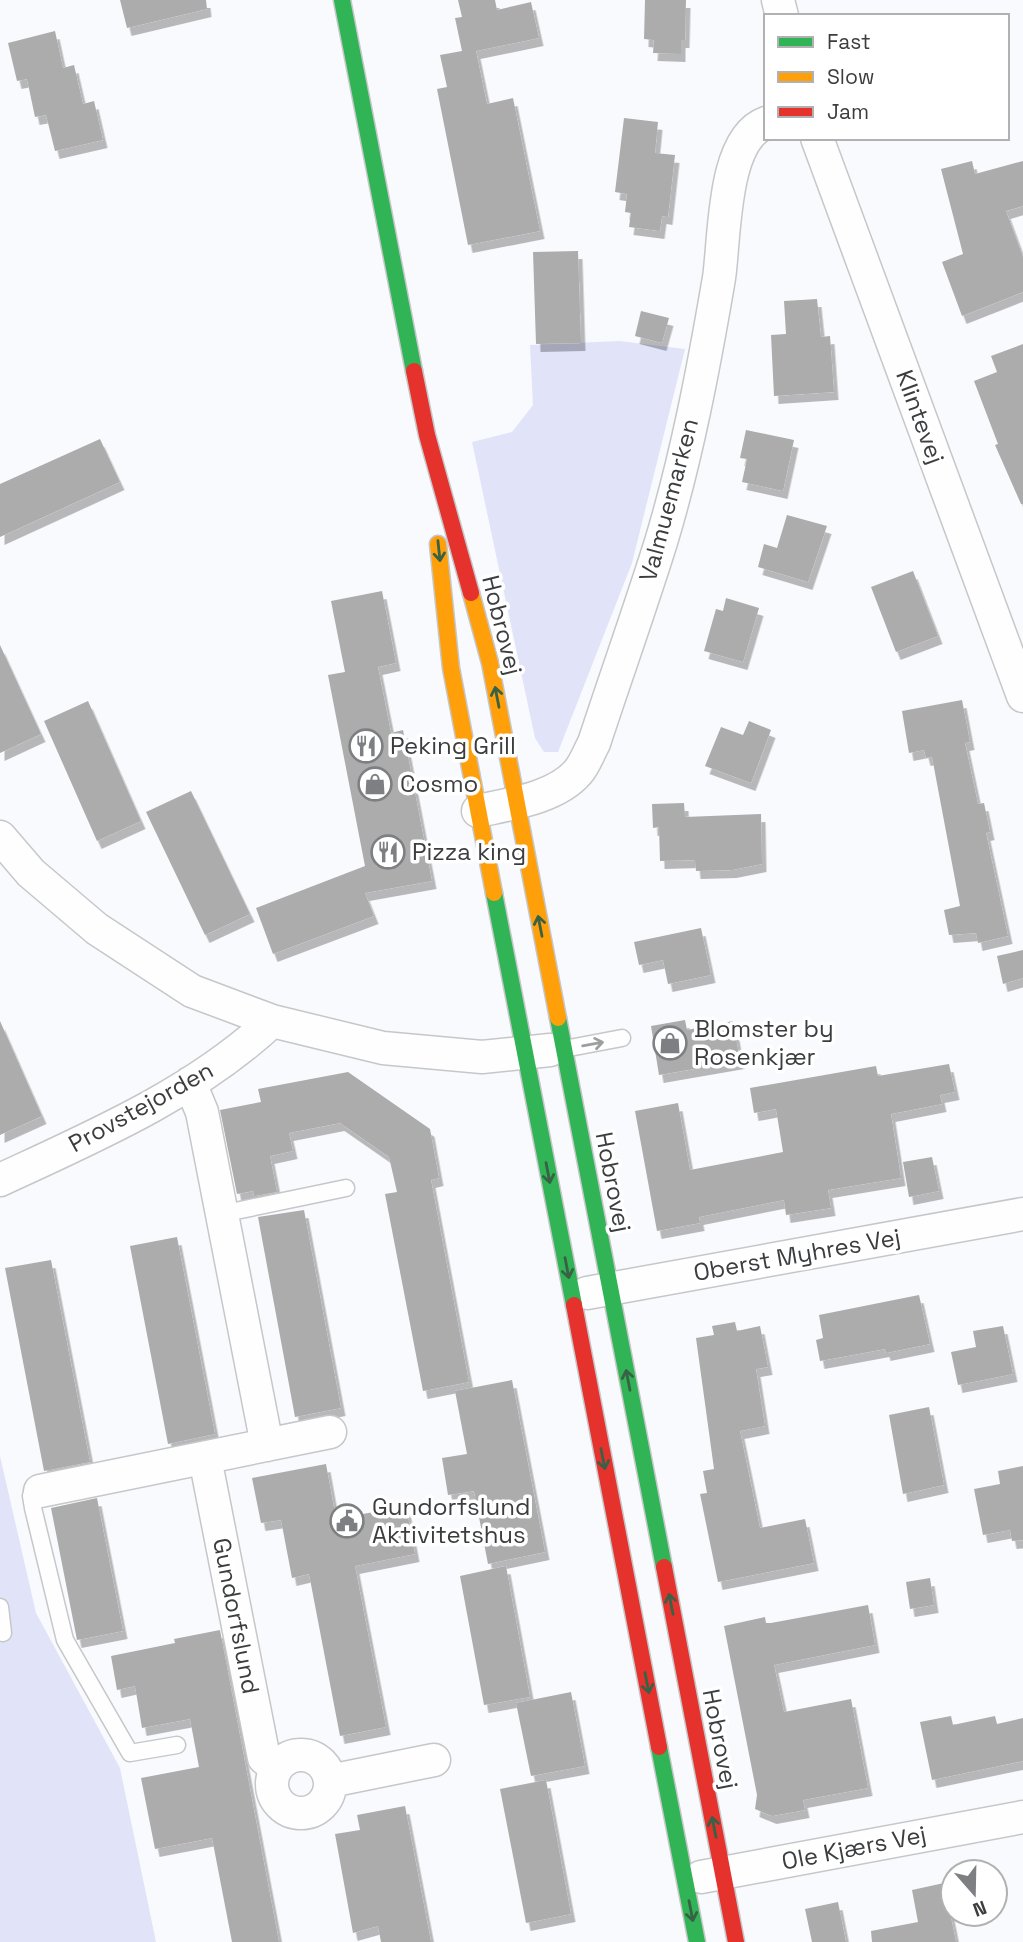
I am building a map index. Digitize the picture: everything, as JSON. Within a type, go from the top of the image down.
[{"type":"main road","name":"Hobrovej","points":[[342,0],[427,435],[490,663],[736,1942]]},
{"type":"main road","name":"Hobrovej","points":[[427,435],[451,668],[697,1942]]},
{"type":"street","name":"Valmuemarken","points":[[478,811],[516,803],[559,787],[578,772],[594,743],[661,540],[691,424],[719,278],[734,160],[744,139],[764,124]]},
{"type":"street","name":"Klintevej","points":[[818,140],[1023,696]]},
{"type":"street","points":[[0,837],[32,873],[97,929],[192,991],[272,1021],[383,1048],[482,1057],[564,1049]]},
{"type":"street","name":"Provstejorden","points":[[0,1180],[94,1137],[190,1083],[244,1048],[272,1021]]},
{"type":"street","points":[[190,1083],[202,1112],[267,1446]]},
{"type":"street","name":"Oberst Myhres Vej","points":[[572,1296],[1023,1214]]},
{"type":"street","points":[[40,1491],[330,1433]]},
{"type":"street","name":"Gundorfslund","points":[[205,1458],[264,1758],[276,1768],[271,1785],[273,1794],[284,1809],[311,1812],[326,1800],[330,1781]]},
{"type":"street","points":[[276,1768],[289,1756],[308,1755],[323,1764],[330,1781],[434,1760]]},
{"type":"street","name":"Ole Kjærs Vej","points":[[685,1880],[1023,1817]]},
{"type":"lane","points":[[564,1049],[622,1038]]},
{"type":"lane","points":[[221,1214],[346,1188]]},
{"type":"lane","points":[[40,1491],[31,1496],[33,1508],[65,1640],[130,1753],[177,1745]]},
{"type":"lane","points":[[0,1607],[3,1633]]},
{"type":"shaded area","points":[[619,341],[685,349],[632,563],[558,752],[544,752],[535,738],[472,442],[512,432],[533,405],[530,345]]},
{"type":"shaded area","points":[[0,1456],[36,1613],[120,1768],[156,1942],[0,1942]]},
{"type":"building","points":[[120,0],[206,0],[207,9],[127,28]]},
{"type":"building","points":[[458,0],[495,0],[497,10],[531,2],[539,38],[476,51],[487,104],[513,98],[540,231],[468,245],[437,89],[447,87],[440,55],[462,51],[455,18],[462,17]]},
{"type":"building","points":[[645,0],[686,0],[685,40],[681,40],[681,54],[653,53],[654,40],[644,39]]},
{"type":"building","points":[[55,31],[63,68],[74,65],[83,104],[94,101],[103,140],[55,151],[46,115],[35,117],[27,79],[17,81],[8,43]]},
{"type":"building","points":[[624,118],[658,122],[655,153],[675,155],[668,217],[662,216],[660,231],[629,227],[631,213],[625,212],[627,194],[615,192]]},
{"type":"building","points":[[972,161],[975,174],[1023,161],[1023,206],[1006,211],[1023,257],[1023,292],[962,316],[942,262],[963,254],[941,169]]},
{"type":"building","points":[[578,251],[581,343],[536,344],[533,252]]},
{"type":"building","points":[[817,299],[821,337],[830,336],[834,392],[774,396],[771,335],[786,334],[784,301]]},
{"type":"building","points":[[641,311],[669,318],[662,343],[635,336]]},
{"type":"building","points":[[1023,344],[1021,504],[995,445],[998,444],[974,381],[997,372],[991,356]]},
{"type":"building","points":[[746,430],[794,440],[783,491],[742,482],[747,459],[740,458]]},
{"type":"building","points":[[100,439],[120,482],[0,537],[0,484]]},
{"type":"building","points":[[787,515],[827,526],[808,582],[758,567],[764,544],[777,548]]},
{"type":"building","points":[[913,571],[938,636],[896,652],[871,587]]},
{"type":"building","points":[[382,591],[396,663],[378,667],[391,733],[403,730],[432,881],[365,893],[374,916],[273,954],[256,908],[365,866],[328,675],[345,672],[331,601]]},
{"type":"building","points":[[726,598],[759,608],[743,662],[704,651],[716,609],[723,611]]},
{"type":"building","points":[[0,645],[41,734],[0,753]]},
{"type":"building","points":[[962,700],[970,742],[965,743],[978,804],[984,803],[990,832],[986,833],[1008,936],[978,943],[976,933],[949,935],[944,910],[960,906],[932,757],[926,758],[924,750],[909,753],[902,711]]},
{"type":"building","points":[[88,701],[141,821],[97,841],[44,721]]},
{"type":"building","points":[[749,721],[771,730],[751,783],[705,766],[721,727],[743,735]]},
{"type":"building","points":[[191,791],[250,914],[205,935],[146,812]]},
{"type":"building","points":[[684,803],[685,817],[761,814],[762,864],[732,870],[696,871],[695,860],[660,861],[659,827],[653,828],[652,804]]},
{"type":"building","points":[[701,928],[711,975],[668,984],[663,960],[639,965],[634,942]]},
{"type":"building","points":[[1023,950],[1023,978],[1003,984],[997,956]]},
{"type":"building","points":[[685,1020],[687,1030],[733,1021],[740,1061],[659,1075],[651,1026]]},
{"type":"building","points":[[0,1021],[42,1116],[0,1135]]},
{"type":"building","points":[[949,1064],[955,1092],[940,1095],[942,1104],[891,1114],[901,1178],[828,1190],[831,1208],[786,1215],[784,1200],[699,1217],[700,1223],[657,1231],[635,1111],[678,1103],[690,1170],[783,1152],[776,1109],[754,1113],[750,1088],[876,1066],[878,1076]]},
{"type":"building","points":[[348,1072],[430,1129],[439,1178],[431,1180],[469,1382],[423,1391],[385,1194],[397,1192],[389,1157],[340,1123],[289,1133],[293,1151],[270,1156],[277,1192],[254,1196],[253,1191],[237,1194],[220,1110],[261,1102],[258,1089]]},
{"type":"building","points":[[932,1157],[939,1191],[909,1197],[903,1162]]},
{"type":"building","points":[[304,1210],[341,1408],[295,1417],[258,1217]]},
{"type":"building","points":[[177,1237],[215,1434],[168,1444],[130,1246]]},
{"type":"building","points":[[51,1260],[90,1462],[44,1471],[5,1268]]},
{"type":"building","points":[[919,1295],[930,1344],[886,1353],[885,1349],[820,1361],[816,1340],[823,1338],[819,1315]]},
{"type":"building","points":[[735,1322],[737,1331],[760,1326],[768,1367],[756,1369],[765,1426],[740,1431],[760,1528],[805,1519],[814,1563],[718,1582],[700,1494],[707,1493],[703,1471],[714,1469],[696,1338],[714,1335],[712,1326]]},
{"type":"building","points":[[1003,1326],[1013,1374],[958,1385],[951,1352],[976,1347],[973,1331]]},
{"type":"building","points":[[512,1380],[545,1552],[488,1564],[474,1491],[448,1495],[442,1458],[467,1454],[455,1391]]},
{"type":"building","points":[[929,1407],[944,1485],[903,1494],[889,1415]]},
{"type":"building","points":[[326,1464],[336,1519],[406,1506],[415,1554],[355,1566],[386,1727],[340,1736],[309,1574],[292,1578],[281,1520],[261,1523],[252,1478]]},
{"type":"building","points":[[1023,1466],[1023,1540],[1012,1541],[1010,1530],[983,1535],[974,1489],[1000,1484],[998,1471]]},
{"type":"building","points":[[97,1498],[123,1631],[77,1640],[51,1508]]},
{"type":"building","points":[[506,1566],[530,1697],[484,1705],[460,1576]]},
{"type":"building","points":[[930,1578],[934,1605],[910,1609],[906,1582]]},
{"type":"building","points":[[868,1605],[875,1645],[774,1665],[784,1712],[851,1699],[868,1788],[803,1800],[805,1810],[772,1816],[755,1809],[757,1795],[724,1626],[765,1617],[766,1623],[771,1623]]},
{"type":"building","points":[[220,1630],[279,1942],[232,1942],[212,1838],[155,1849],[141,1778],[199,1767],[190,1719],[142,1728],[135,1686],[117,1690],[111,1656],[175,1643],[174,1639]]},
{"type":"building","points":[[571,1692],[585,1766],[531,1776],[516,1703]]},
{"type":"building","points":[[951,1716],[953,1725],[995,1716],[997,1724],[1023,1718],[1023,1761],[932,1780],[920,1722]]},
{"type":"building","points":[[546,1780],[571,1914],[526,1923],[500,1789]]},
{"type":"building","points":[[405,1806],[431,1942],[381,1942],[378,1926],[353,1933],[335,1834],[360,1830],[357,1815]]},
{"type":"building","points":[[939,1884],[939,1928],[953,1928],[956,1942],[872,1942],[871,1931],[918,1922],[912,1890]]},
{"type":"building","points":[[838,1902],[846,1942],[812,1942],[805,1909]]},
{"type":"traffic: fast","points":[[342,0],[414,371]]},
{"type":"traffic: fast","points":[[494,893],[574,1305]]},
{"type":"traffic: fast","points":[[558,1018],[664,1567]]},
{"type":"traffic: fast","points":[[659,1747],[697,1942]]},
{"type":"traffic: slow","points":[[438,544],[451,668],[494,893]]},
{"type":"traffic: slow","points":[[471,593],[490,663],[558,1018]]},
{"type":"traffic: jam","points":[[414,371],[427,435],[471,593]]},
{"type":"traffic: jam","points":[[574,1305],[659,1747]]},
{"type":"traffic: jam","points":[[664,1567],[736,1942]]},
{"type":"place","name":"Peking Grill","points":[[366,746]]},
{"type":"place","name":"Cosmo","points":[[375,784]]},
{"type":"place","name":"Pizza king","points":[[388,852]]},
{"type":"place","name":"Blomster by Rosenkjær","points":[[670,1043]]},
{"type":"place","name":"Gundorfslund Aktivitetshus","points":[[347,1521]]}]
